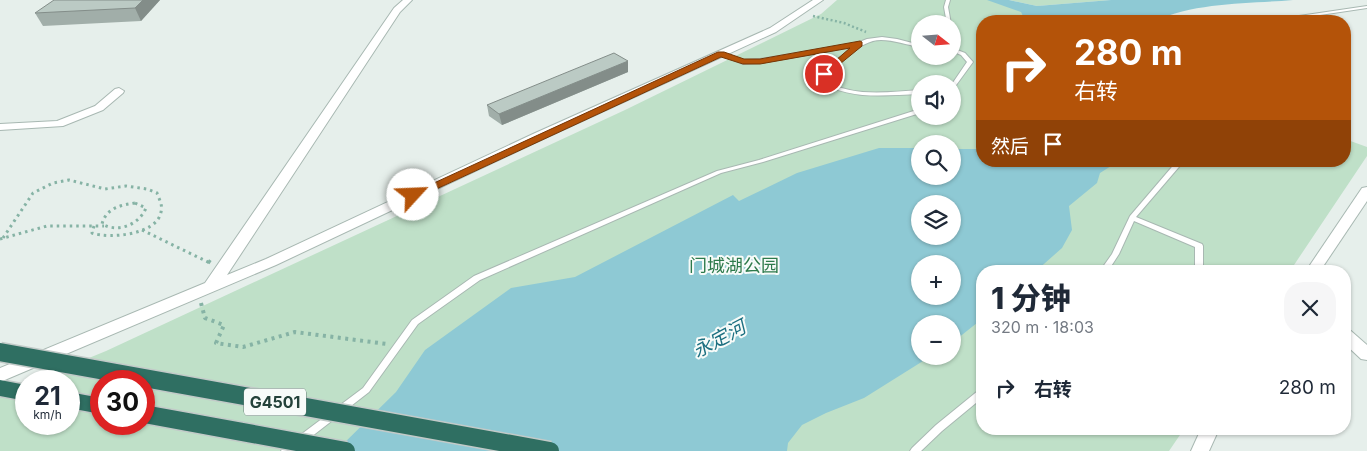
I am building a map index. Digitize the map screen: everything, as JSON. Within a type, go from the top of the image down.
[{"type":"highway","name":"G4501","points":[[0,352],[550,451]]},
{"type":"highway","points":[[0,388],[15,391]]},
{"type":"highway","name":"G4501","points":[[155,416],[346,451]]},
{"type":"street","points":[[205,291],[223,269],[397,10],[408,0]]},
{"type":"street","points":[[0,375],[271,262],[537,137],[773,30],[818,0]]},
{"type":"street","points":[[0,126],[59,124],[99,108],[119,91]]},
{"type":"street","points":[[1317,265],[1367,191]]},
{"type":"street","points":[[1351,340],[1367,354]]},
{"type":"street","points":[[1200,451],[1207,435]]},
{"type":"lane","points":[[947,15],[946,7],[948,0]]},
{"type":"lane","points":[[1313,15],[1367,7]]},
{"type":"lane","points":[[911,44],[878,37],[869,39],[860,44],[819,79],[829,88],[864,94],[911,92]]},
{"type":"lane","points":[[721,54],[743,62],[760,62],[860,44]]},
{"type":"lane","points":[[961,53],[970,62],[961,75]]},
{"type":"lane","points":[[286,451],[366,390],[415,322],[477,278],[718,172],[761,161],[911,114]]},
{"type":"lane","points":[[1108,265],[1132,218],[1176,167]]},
{"type":"lane","points":[[1132,218],[1199,246],[1199,265]]},
{"type":"lane","points":[[916,451],[939,428],[976,398]]},
{"type":"path","points":[[798,13],[844,23],[878,37]]},
{"type":"path","points":[[2,238],[33,193],[53,183],[69,180],[105,189],[126,186],[158,194],[162,210],[159,217],[142,230],[122,236],[101,238],[92,233],[94,226]]},
{"type":"path","points":[[2,238],[47,226],[104,226],[116,228],[132,224],[143,216],[146,208],[135,203],[115,208],[102,220],[104,226]]},
{"type":"path","points":[[142,230],[223,269]]},
{"type":"path","points":[[205,291],[205,318],[224,325],[216,343],[243,347],[295,332],[397,346]]},
{"type":"green space","name":"门城湖公园","points":[[837,0],[1005,0],[1031,15],[976,15],[976,167],[1351,167],[1351,141],[1367,147],[1367,156],[1294,265],[976,265],[976,435],[1180,435],[1169,451],[0,451],[0,395],[15,389],[15,435],[80,435],[80,370],[60,370],[106,351],[625,110],[821,14]]},
{"type":"green space","points":[[1009,0],[1111,0],[1037,6]]},
{"type":"water","points":[[987,0],[1009,0],[1037,6],[1111,0],[1293,0],[1205,7],[1170,15],[1022,15],[1021,12]]},
{"type":"water","name":"永定河","points":[[879,148],[911,148],[911,185],[961,185],[961,149],[976,149],[976,167],[1110,167],[1100,173],[1097,183],[1069,206],[1072,230],[1062,248],[1043,265],[976,265],[976,324],[961,336],[961,315],[911,315],[911,365],[917,365],[864,398],[802,425],[788,443],[787,451],[336,451],[396,392],[425,350],[511,288],[575,277],[733,195],[739,201],[797,173]]},
{"type":"building","points":[[54,0],[143,0],[135,8],[35,13]]},
{"type":"building","points":[[614,53],[628,61],[499,114],[487,105]]},
{"type":"route","points":[[413,195],[721,54],[743,62],[760,62],[860,44],[824,74]]}]
